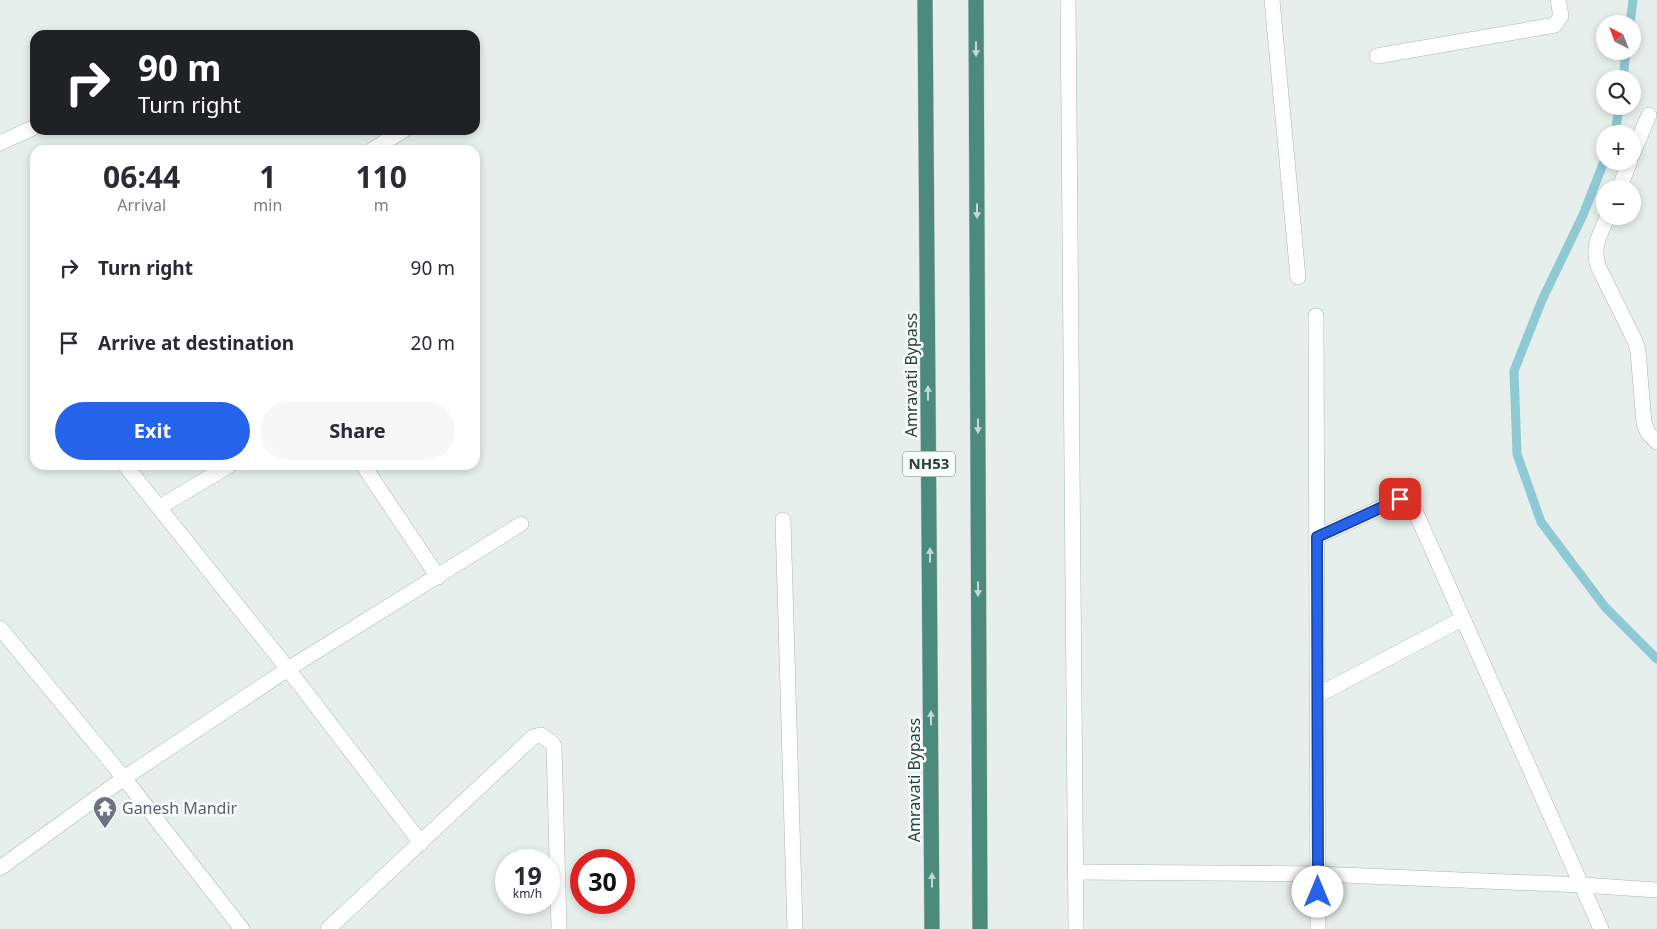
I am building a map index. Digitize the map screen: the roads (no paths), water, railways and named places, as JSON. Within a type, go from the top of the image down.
[{"type":"highway","name":"Amravati Bypass","points":[[925,0],[932,929]]},
{"type":"highway","name":"NH53","points":[[976,0],[980,929]]},
{"type":"street","points":[[1068,0],[1076,929]]},
{"type":"street","points":[[1272,0],[1298,277]]},
{"type":"street","points":[[1377,56],[1555,25],[1561,16],[1558,0]]},
{"type":"street","points":[[1641,139],[1654,115]]},
{"type":"street","points":[[0,143],[30,129]]},
{"type":"street","points":[[380,145],[396,135]]},
{"type":"street","points":[[1604,225],[1596,246],[1595,255],[1598,266],[1638,351],[1644,423],[1648,433],[1657,442]]},
{"type":"street","points":[[1316,316],[1318,929]]},
{"type":"street","points":[[129,470],[288,669],[421,843]]},
{"type":"street","points":[[160,507],[222,470]]},
{"type":"street","points":[[366,470],[438,577]]},
{"type":"street","points":[[1317,537],[1400,499],[1408,500],[1412,504],[1601,929]]},
{"type":"street","points":[[783,520],[795,929]]},
{"type":"street","points":[[0,868],[124,778],[288,669],[521,524]]},
{"type":"street","points":[[1318,695],[1462,619]]},
{"type":"street","points":[[0,628],[124,778],[242,929]]},
{"type":"street","points":[[328,929],[533,737],[541,734],[554,746],[560,929]]},
{"type":"street","points":[[1075,872],[1318,874],[1657,890]]},
{"type":"waterway","points":[[1631,15],[1633,0]]},
{"type":"waterway","points":[[1624,70],[1625,60]]},
{"type":"waterway","points":[[1616,125],[1618,115]]},
{"type":"waterway","points":[[1601,170],[1583,215],[1542,300],[1514,371],[1517,454],[1541,522],[1605,607],[1657,659]]},
{"type":"place","name":"Ganesh Mandir","points":[[105,829]]}]
